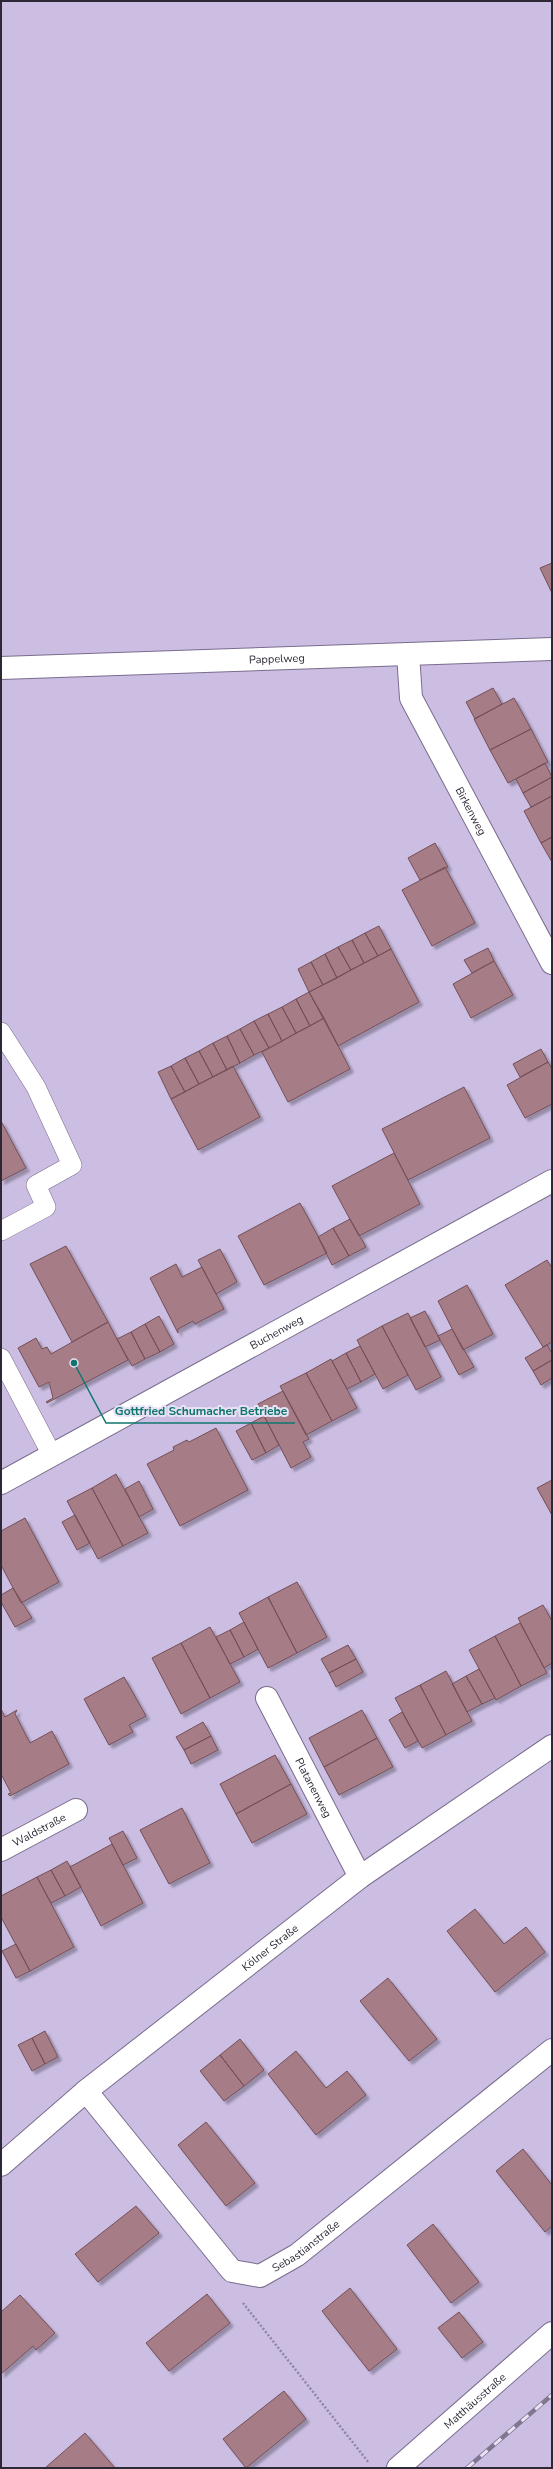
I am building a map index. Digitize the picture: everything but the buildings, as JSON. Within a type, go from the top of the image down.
[{"type":"street","name":"Pappelweg","points":[[1,668],[552,648]]},
{"type":"street","name":"Birkenweg","points":[[408,654],[411,698],[552,963]]},
{"type":"street","name":"Buchenweg","points":[[1,1483],[552,1181]]},
{"type":"street","name":"Platanenweg","points":[[267,1698],[360,1877]]},
{"type":"street","name":"Kölner Straße","points":[[1,2165],[86,2091],[360,1877],[552,1746]]},
{"type":"street","name":"Waldstraße","points":[[1,1850],[76,1810]]},
{"type":"street","name":"Sebastianstraße","points":[[232,2271],[260,2276],[297,2255],[552,2050]]},
{"type":"street","points":[[86,2091],[232,2271]]},
{"type":"street","name":"Matthäusstraße","points":[[398,2468],[552,2333]]},
{"type":"lane","points":[[1,1032],[36,1087],[72,1165],[36,1185],[46,1207],[1,1231]]},
{"type":"lane","points":[[1,1358],[52,1455]]},
{"type":"path","points":[[232,2271],[244,2306],[373,2468]]},
{"type":"railway","points":[[467,2468],[552,2395]]},
{"type":"place","name":"Gottfried Schumacher Betriebe","points":[[74,1363]]}]
